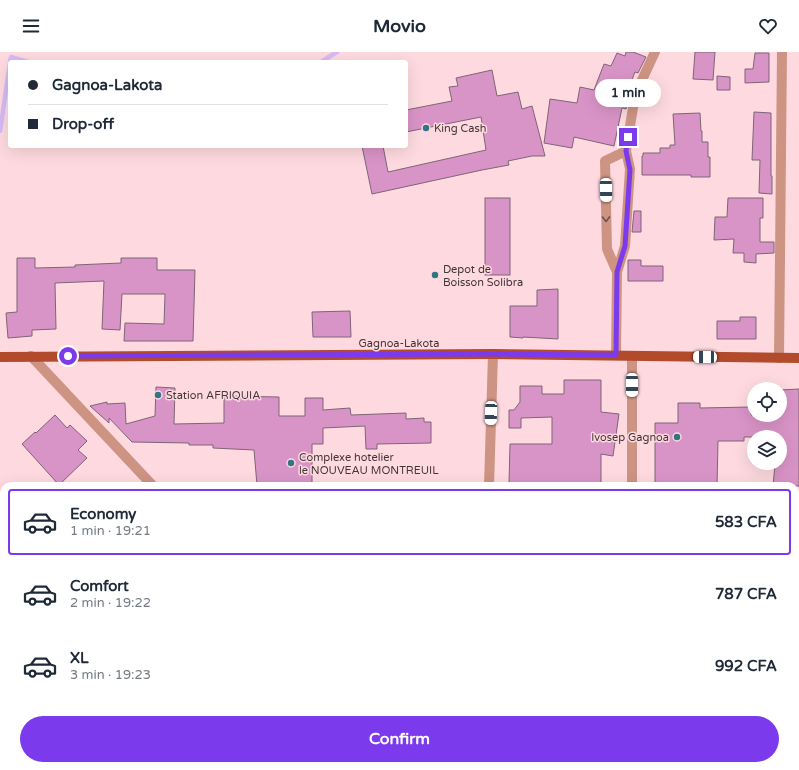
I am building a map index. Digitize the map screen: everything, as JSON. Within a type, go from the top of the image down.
[{"type":"main road","name":"Gagnoa-Lakota","points":[[0,357],[492,354],[799,358]]},
{"type":"street","points":[[616,355],[617,272],[625,246],[630,170],[626,151],[635,95],[655,52]]},
{"type":"street","points":[[779,358],[782,52]]},
{"type":"street","points":[[617,272],[607,249],[605,160],[626,151]]},
{"type":"street","points":[[489,482],[492,354]]},
{"type":"street","points":[[31,356],[149,482]]},
{"type":"street","points":[[632,356],[632,482]]},
{"type":"building","points":[[626,52],[633,52],[646,57],[638,73],[635,72],[625,97],[628,98],[626,109],[622,108],[614,146],[574,137],[572,148],[544,143],[550,99],[577,103],[580,87],[594,90],[604,64],[611,66],[617,53],[625,56]]},
{"type":"building","points":[[695,52],[715,52],[713,80],[693,79]]},
{"type":"building","points":[[755,53],[769,53],[769,82],[745,83],[745,69],[753,69]]},
{"type":"building","points":[[492,70],[497,96],[518,92],[522,109],[532,106],[545,156],[532,156],[508,161],[509,165],[372,194],[362,148],[383,148],[388,172],[486,150],[481,117],[408,132],[408,110],[452,101],[449,87],[458,86],[456,78]]},
{"type":"building","points":[[717,76],[730,77],[730,90],[717,90]]},
{"type":"building","points":[[754,112],[771,113],[772,194],[759,193],[760,160],[752,160]]},
{"type":"building","points":[[700,113],[702,142],[708,142],[710,177],[691,177],[691,175],[642,175],[643,153],[660,153],[660,148],[670,148],[670,145],[675,145],[673,114]]},
{"type":"building","points":[[485,198],[510,198],[510,275],[485,275]]},
{"type":"building","points":[[728,198],[763,198],[763,218],[760,218],[760,242],[774,242],[774,253],[756,254],[756,263],[744,262],[744,253],[733,253],[734,239],[714,240],[715,217],[727,217]]},
{"type":"building","points":[[634,211],[641,211],[641,232],[632,232]]},
{"type":"building","points":[[17,258],[35,258],[35,268],[75,267],[75,265],[121,263],[121,258],[157,258],[157,270],[195,270],[193,341],[124,341],[125,323],[164,324],[165,294],[122,294],[120,330],[102,329],[104,281],[55,283],[56,329],[32,330],[32,336],[8,338],[6,313],[17,312]]},
{"type":"building","points":[[628,260],[641,260],[641,266],[663,266],[663,281],[628,281]]},
{"type":"building","points":[[558,289],[558,339],[510,337],[510,306],[537,306],[537,290]]},
{"type":"building","points":[[350,311],[351,337],[313,337],[312,312]]},
{"type":"building","points":[[740,317],[756,317],[756,339],[717,339],[717,321],[740,321]]},
{"type":"building","points":[[564,380],[601,380],[601,412],[619,414],[613,456],[601,454],[601,482],[509,482],[510,444],[552,444],[552,417],[521,418],[521,428],[509,428],[509,410],[514,410],[520,402],[520,386],[542,386],[542,394],[564,394]]},
{"type":"building","points":[[156,387],[175,388],[174,424],[224,423],[224,396],[279,397],[279,416],[305,416],[305,398],[323,398],[323,410],[350,408],[351,415],[406,413],[406,419],[424,418],[424,422],[431,422],[431,443],[377,444],[377,449],[366,449],[365,426],[323,428],[323,444],[312,444],[312,482],[257,482],[254,450],[213,448],[213,445],[189,445],[189,443],[132,442],[109,418],[109,423],[90,406],[107,402],[107,404],[125,403],[126,424],[155,416]]},
{"type":"building","points":[[799,389],[799,482],[773,482],[774,470],[787,470],[787,430],[747,430],[747,437],[744,437],[744,441],[718,441],[717,482],[655,482],[655,423],[678,423],[678,403],[700,403],[700,408],[747,407],[747,422],[787,422],[787,390]]},
{"type":"building","points":[[55,415],[67,428],[70,425],[87,441],[78,450],[87,458],[62,482],[56,482],[22,444],[35,432],[36,433]]},
{"type":"waterway","points":[[324,60],[337,52]]},
{"type":"waterway","points":[[10,60],[11,57],[21,60]]},
{"type":"waterway","points":[[0,131],[8,77]]},
{"type":"place","name":"King Cash","points":[[426,128]]},
{"type":"place","name":"Depot de Boisson Solibra","points":[[435,275]]},
{"type":"place","name":"Station AFRIQUIA","points":[[158,395]]},
{"type":"place","name":"Ivosep Gagnoa","points":[[677,437]]},
{"type":"place","name":"Complexe hotelier le NOUVEAU MONTREUIL","points":[[291,463]]},
{"type":"route","points":[[68,356],[492,354],[616,355],[617,272],[625,246],[630,170],[626,151],[628,137]]}]
